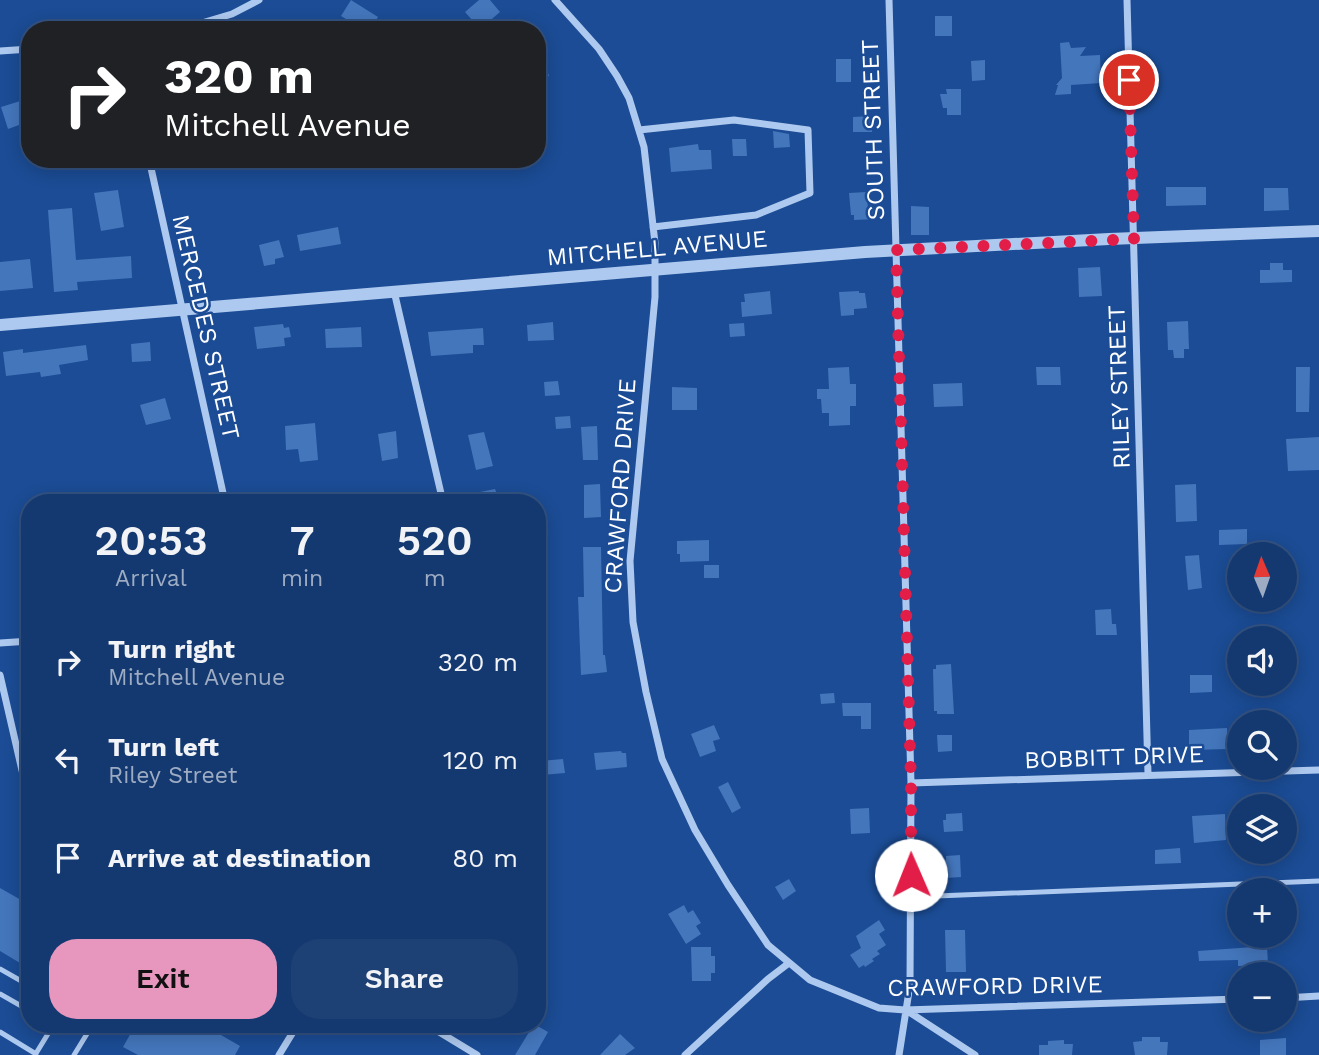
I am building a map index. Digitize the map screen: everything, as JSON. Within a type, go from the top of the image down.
[{"type":"street","points":[[208,21],[232,14],[259,0]]},
{"type":"street","name":"CRAWFORD DRIVE","points":[[555,0],[599,49],[617,76],[629,99],[644,147],[653,227],[655,297],[630,561],[633,622],[644,680],[662,759],[690,819],[728,885],[768,945],[810,980],[879,1008],[905,1010],[1227,999]]},
{"type":"street","name":"SOUTH STREET","points":[[889,0],[911,783],[910,985],[899,1055]]},
{"type":"street","name":"RILEY STREET","points":[[1127,0],[1149,774]]},
{"type":"street","points":[[0,51],[21,50]]},
{"type":"street","points":[[639,130],[734,120],[808,130],[810,193],[756,215],[653,227]]},
{"type":"street","name":"MERCEDES STREET","points":[[151,168],[223,494]]},
{"type":"street","name":"MITCHELL AVENUE","points":[[0,325],[896,250],[1319,231]]},
{"type":"street","points":[[394,291],[441,494]]},
{"type":"street","points":[[0,643],[21,642]]},
{"type":"street","points":[[0,675],[21,765]]},
{"type":"street","name":"BOBBITT DRIVE","points":[[911,783],[1319,770]]},
{"type":"street","points":[[685,1055],[768,979],[789,964]]},
{"type":"street","points":[[1297,997],[1319,996]]},
{"type":"street","points":[[905,1010],[975,1055]]},
{"type":"street","points":[[279,1055],[292,1033]]},
{"type":"street","points":[[441,1033],[477,1055]]},
{"type":"lane","points":[[911,897],[1319,881]]},
{"type":"lane","points":[[0,969],[21,981]]},
{"type":"lane","points":[[0,994],[21,1006]]},
{"type":"lane","points":[[0,1032],[36,1054],[48,1033]]},
{"type":"lane","points":[[74,1055],[87,1033]]},
{"type":"building","points":[[351,0],[378,17],[376,21],[349,21],[341,16]]},
{"type":"building","points":[[479,0],[490,0],[500,12],[489,21],[473,21],[465,12]]},
{"type":"building","points":[[935,16],[952,16],[952,36],[935,36]]},
{"type":"building","points":[[1069,42],[1071,48],[1086,47],[1080,56],[1100,55],[1101,83],[1071,85],[1071,94],[1055,95],[1056,85],[1062,78],[1060,43]]},
{"type":"building","points":[[836,59],[851,59],[851,82],[836,82]]},
{"type":"building","points":[[985,60],[985,80],[972,81],[971,61]]},
{"type":"building","points":[[946,89],[961,89],[961,115],[947,115],[947,108],[943,108],[940,94],[947,94]]},
{"type":"building","points":[[21,101],[21,124],[8,129],[1,107]]},
{"type":"building","points":[[871,116],[872,132],[853,132],[853,117]]},
{"type":"building","points":[[773,131],[789,134],[790,147],[774,148]]},
{"type":"building","points":[[732,139],[746,139],[747,156],[733,156]]},
{"type":"building","points":[[698,144],[699,150],[711,150],[712,169],[671,172],[669,148]]},
{"type":"building","points":[[1166,187],[1206,187],[1206,205],[1166,206]]},
{"type":"building","points":[[1264,188],[1288,188],[1289,210],[1264,211]]},
{"type":"building","points":[[118,190],[124,227],[101,231],[94,193]]},
{"type":"building","points":[[866,192],[868,207],[876,207],[877,219],[854,220],[849,193]]},
{"type":"building","points":[[911,206],[929,207],[929,235],[911,235]]},
{"type":"building","points":[[72,208],[76,260],[131,256],[132,278],[77,282],[78,290],[54,292],[48,210]]},
{"type":"building","points":[[338,227],[341,244],[300,251],[297,235]]},
{"type":"building","points":[[279,240],[284,257],[275,259],[275,264],[264,266],[259,245]]},
{"type":"building","points":[[30,259],[33,288],[0,291],[0,262]]},
{"type":"building","points":[[1270,263],[1283,263],[1283,270],[1292,270],[1292,282],[1260,283],[1260,270],[1270,270]]},
{"type":"building","points":[[1100,267],[1102,296],[1079,297],[1078,268]]},
{"type":"building","points":[[770,291],[772,314],[742,317],[741,302],[745,302],[744,294]]},
{"type":"building","points":[[839,292],[865,293],[867,308],[854,309],[854,315],[841,316]]},
{"type":"building","points":[[1188,321],[1189,349],[1184,349],[1184,358],[1174,358],[1173,350],[1168,350],[1167,322]]},
{"type":"building","points":[[553,322],[554,340],[528,341],[527,325]]},
{"type":"building","points":[[744,323],[745,336],[730,337],[729,324]]},
{"type":"building","points":[[283,324],[284,328],[289,327],[291,337],[284,338],[285,346],[257,349],[254,327]]},
{"type":"building","points":[[361,327],[362,347],[326,348],[325,329]]},
{"type":"building","points":[[483,328],[484,345],[473,345],[473,353],[431,356],[428,332]]},
{"type":"building","points":[[150,342],[151,361],[132,362],[131,344]]},
{"type":"building","points":[[86,345],[88,360],[59,365],[61,374],[41,377],[40,372],[6,376],[3,352],[23,349],[23,353]]},
{"type":"building","points":[[849,367],[850,384],[856,384],[856,406],[850,406],[850,425],[829,426],[829,413],[822,413],[817,389],[829,389],[828,368]]},
{"type":"building","points":[[1036,367],[1060,367],[1061,385],[1037,385]]},
{"type":"building","points":[[1296,367],[1310,367],[1309,412],[1296,412]]},
{"type":"building","points":[[558,381],[560,395],[545,396],[544,382]]},
{"type":"building","points":[[962,383],[963,406],[934,407],[933,384]]},
{"type":"building","points":[[672,387],[697,388],[697,410],[672,410]]},
{"type":"building","points":[[165,398],[171,419],[146,425],[140,405]]},
{"type":"building","points":[[570,416],[571,428],[556,429],[555,417]]},
{"type":"building","points":[[315,423],[318,460],[300,462],[298,449],[286,450],[285,426]]},
{"type":"building","points":[[597,426],[598,460],[583,460],[581,427]]},
{"type":"building","points":[[396,431],[398,458],[382,461],[378,434]]},
{"type":"building","points":[[484,432],[493,466],[476,470],[468,435]]},
{"type":"building","points":[[1319,437],[1319,470],[1288,471],[1286,439]]},
{"type":"building","points":[[600,484],[601,517],[584,518],[584,485]]},
{"type":"building","points":[[1196,484],[1197,521],[1176,522],[1175,485]]},
{"type":"building","points":[[495,489],[497,494],[480,494]]},
{"type":"building","points":[[1247,529],[1247,542],[1227,542],[1227,545],[1219,545],[1219,530]]},
{"type":"building","points":[[709,540],[709,561],[680,562],[677,541]]},
{"type":"building","points":[[583,547],[601,547],[603,655],[607,672],[581,675],[578,597],[584,597]]},
{"type":"building","points":[[1199,555],[1202,588],[1188,590],[1185,556]]},
{"type":"building","points":[[704,565],[719,565],[719,578],[704,578]]},
{"type":"building","points":[[1111,609],[1112,624],[1116,624],[1117,635],[1096,635],[1095,610]]},
{"type":"building","points":[[951,664],[954,714],[937,714],[937,711],[934,711],[933,669],[936,669],[936,665]]},
{"type":"building","points":[[1190,675],[1212,675],[1212,692],[1190,693]]},
{"type":"building","points":[[834,693],[835,703],[821,704],[820,694]]},
{"type":"building","points":[[842,703],[871,703],[871,729],[861,729],[861,716],[843,716]]},
{"type":"building","points":[[714,725],[720,739],[713,741],[716,751],[700,757],[691,734]]},
{"type":"building","points":[[1227,728],[1227,749],[1189,750],[1189,730]]},
{"type":"building","points":[[937,735],[952,735],[952,751],[938,752]]},
{"type":"building","points":[[594,753],[626,753],[627,767],[596,770]]},
{"type":"building","points":[[563,759],[565,773],[546,775],[546,760]]},
{"type":"building","points":[[728,782],[741,808],[732,813],[718,787]]},
{"type":"building","points":[[869,808],[870,833],[851,834],[850,809]]},
{"type":"building","points":[[962,813],[963,831],[944,832],[943,820],[946,820],[946,814]]},
{"type":"building","points":[[1225,814],[1226,840],[1194,843],[1192,816]]},
{"type":"building","points":[[1180,848],[1181,863],[1155,864],[1155,850]]},
{"type":"building","points":[[960,855],[961,877],[946,878],[946,856]]},
{"type":"building","points":[[789,879],[796,891],[783,900],[775,887]]},
{"type":"building","points":[[0,888],[21,900],[21,964],[0,951]]},
{"type":"building","points":[[684,905],[688,913],[693,910],[701,923],[696,926],[701,934],[686,944],[668,914]]},
{"type":"building","points":[[879,920],[885,930],[879,934],[886,945],[877,951],[880,954],[872,959],[874,961],[859,968],[850,955],[861,948],[856,936]]},
{"type":"building","points":[[945,930],[965,930],[966,972],[946,972]]},
{"type":"building","points":[[691,947],[711,947],[711,956],[715,956],[715,973],[711,973],[711,981],[692,981]]},
{"type":"building","points":[[1267,948],[1268,962],[1199,961],[1198,951]]},
{"type":"building","points":[[548,1032],[535,1055],[515,1055],[528,1033]]},
{"type":"building","points":[[131,1033],[218,1033],[240,1046],[235,1055],[138,1055],[123,1047]]},
{"type":"building","points":[[620,1034],[635,1048],[625,1055],[600,1055]]},
{"type":"building","points":[[1142,1037],[1160,1037],[1160,1042],[1168,1042],[1167,1055],[1135,1055],[1133,1042],[1142,1041]]},
{"type":"building","points":[[1286,1038],[1286,1055],[1260,1055],[1260,1040]]},
{"type":"building","points":[[1064,1040],[1064,1044],[1073,1044],[1072,1055],[1039,1055],[1039,1045],[1048,1045],[1048,1041]]},
{"type":"route","points":[[911,875],[911,783],[896,250],[1134,239],[1129,80]]}]
